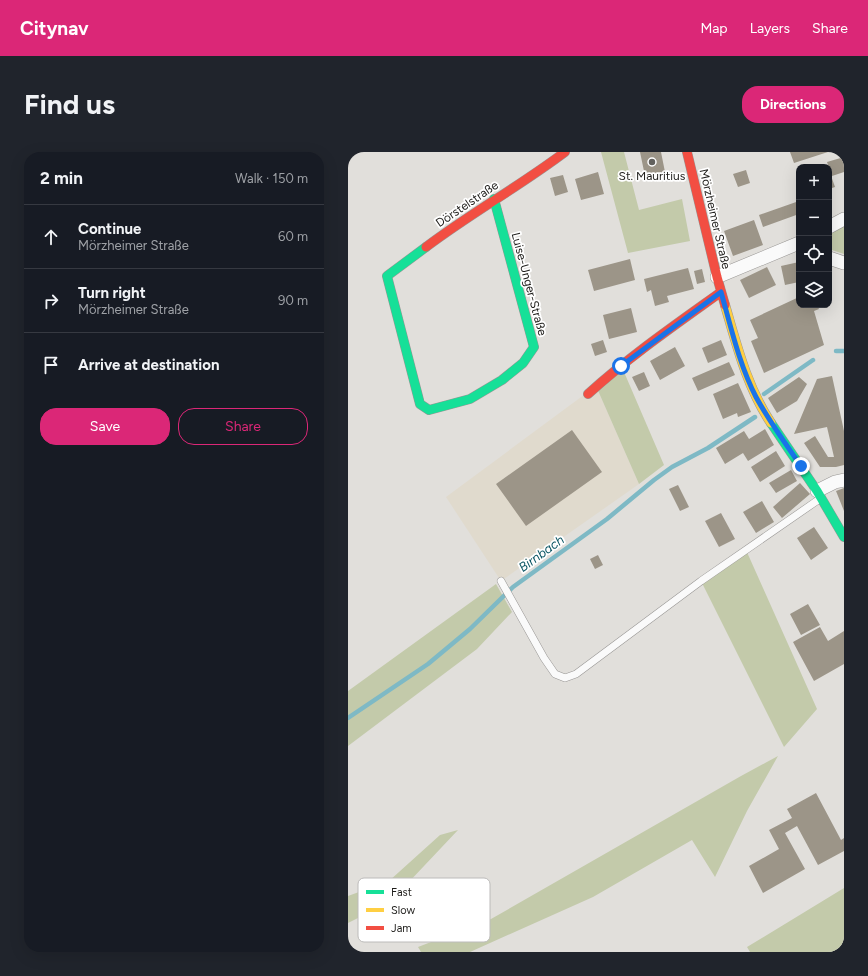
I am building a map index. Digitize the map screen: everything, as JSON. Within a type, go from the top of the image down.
[{"type":"street","name":"Dörstelstraße","points":[[387,276],[437,238],[494,199],[541,170],[563,152]]},
{"type":"street","name":"Mörzheimer Straße","points":[[687,152],[721,292],[739,354],[756,396],[766,415],[819,494],[844,537]]},
{"type":"street","name":"Luise-Unger-Straße","points":[[387,276],[420,404],[429,410],[470,399],[502,380],[523,363],[534,347],[494,199]]},
{"type":"street","points":[[832,225],[844,219]]},
{"type":"street","points":[[717,277],[796,246]]},
{"type":"street","points":[[832,259],[844,264]]},
{"type":"street","points":[[588,394],[637,353],[721,292]]},
{"type":"street","points":[[819,494],[835,482],[844,480]]},
{"type":"lane","points":[[502,582],[544,658],[555,674],[565,678],[576,674],[819,494]]},
{"type":"shaded area","points":[[596,386],[639,484],[501,581],[446,497]]},
{"type":"green space","points":[[601,152],[624,152],[639,210],[682,199],[690,241],[628,253]]},
{"type":"green space","points":[[844,224],[844,254],[832,250],[832,231]]},
{"type":"green space","points":[[621,365],[664,465],[639,484],[596,386]]},
{"type":"green space","points":[[746,550],[817,709],[784,747],[701,581]]},
{"type":"green space","points":[[496,584],[512,612],[477,649],[348,746],[348,691]]},
{"type":"green space","points":[[778,756],[747,811],[715,877],[692,840],[593,897],[470,952],[421,952],[418,947],[431,942],[490,942],[490,919]]},
{"type":"green space","points":[[458,830],[413,878],[392,878],[440,835]]},
{"type":"green space","points":[[844,888],[844,952],[750,952],[747,947]]},
{"type":"green space","points":[[358,892],[358,918],[348,923],[348,896]]},
{"type":"building","name":"St. Mauritius","points":[[640,152],[661,152],[665,172],[662,172],[663,178],[650,181],[649,175],[645,176]]},
{"type":"building","points":[[790,152],[828,152],[794,163]]},
{"type":"building","points":[[844,157],[844,172],[832,176],[832,164],[828,164],[827,162]]},
{"type":"building","points":[[746,170],[750,183],[738,187],[733,174]]},
{"type":"building","points":[[598,172],[604,194],[581,200],[575,179]]},
{"type":"building","points":[[563,175],[568,192],[555,196],[550,178]]},
{"type":"building","points":[[832,178],[835,187],[832,188]]},
{"type":"building","points":[[796,202],[796,215],[763,227],[759,215]]},
{"type":"building","points":[[754,220],[763,245],[733,256],[724,231]]},
{"type":"building","points":[[630,259],[635,280],[594,291],[588,270]]},
{"type":"building","points":[[796,263],[796,283],[785,285],[781,266]]},
{"type":"building","points":[[767,267],[776,285],[749,298],[740,280]]},
{"type":"building","points":[[688,268],[694,289],[667,296],[669,302],[655,306],[651,290],[647,292],[644,279]]},
{"type":"building","points":[[702,269],[705,282],[697,284],[694,271]]},
{"type":"building","points":[[796,298],[796,308],[818,308],[814,311],[824,345],[764,373],[751,341],[758,338],[750,320]]},
{"type":"building","points":[[631,308],[637,332],[609,339],[603,315]]},
{"type":"building","points":[[603,340],[607,352],[595,356],[591,344]]},
{"type":"building","points":[[721,340],[727,355],[708,363],[702,348]]},
{"type":"building","points":[[675,347],[685,366],[660,380],[650,361]]},
{"type":"building","points":[[729,362],[735,375],[698,391],[692,378]]},
{"type":"building","points":[[644,372],[650,386],[639,391],[632,377]]},
{"type":"building","points":[[832,376],[844,431],[844,465],[836,467],[820,467],[804,443],[815,436],[828,457],[834,457],[827,427],[794,434],[817,379]]},
{"type":"building","points":[[799,377],[807,384],[797,401],[777,413],[768,398]]},
{"type":"building","points":[[738,383],[751,412],[738,417],[737,413],[723,419],[713,394]]},
{"type":"building","points":[[765,429],[774,445],[748,461],[743,453],[725,464],[716,448],[744,431],[749,439]]},
{"type":"building","points":[[572,430],[602,472],[526,526],[496,484]]},
{"type":"building","points":[[776,451],[785,466],[760,482],[751,467]]},
{"type":"building","points":[[791,470],[797,481],[776,493],[769,483]]},
{"type":"building","points":[[800,483],[810,494],[782,518],[773,507]]},
{"type":"building","points":[[678,485],[689,507],[680,511],[669,489]]},
{"type":"building","points":[[844,488],[844,511],[836,491]]},
{"type":"building","points":[[762,501],[774,522],[756,533],[743,512]]},
{"type":"building","points":[[721,513],[735,539],[719,547],[705,521]]},
{"type":"building","points":[[814,527],[828,548],[811,560],[797,538]]},
{"type":"building","points":[[598,555],[603,565],[595,569],[590,559]]},
{"type":"building","points":[[808,604],[820,625],[801,635],[790,614]]},
{"type":"building","points":[[820,627],[828,641],[844,631],[844,664],[814,681],[793,642]]},
{"type":"building","points":[[816,793],[841,840],[844,838],[844,851],[818,865],[797,826],[785,833],[805,869],[763,893],[749,866],[779,849],[769,830],[792,818],[787,809]]},
{"type":"waterway","name":"Birnbach","points":[[836,351],[844,351]]},
{"type":"waterway","name":"Birnbach","points":[[764,394],[813,360]]},
{"type":"waterway","name":"Birnbach","points":[[348,718],[428,664],[470,629],[513,587],[607,519],[654,480],[672,467],[708,448],[755,417]]},
{"type":"traffic: fast","points":[[426,247],[387,276],[420,404],[429,410],[470,399],[502,380],[523,363],[534,347],[494,199]]},
{"type":"traffic: fast","points":[[771,423],[817,491],[844,537]]},
{"type":"traffic: slow","points":[[725,305],[738,351],[749,381],[771,423]]},
{"type":"traffic: jam","points":[[426,247],[565,152]]},
{"type":"traffic: jam","points":[[687,152],[725,305]]},
{"type":"traffic: jam","points":[[588,394],[636,354],[721,292]]},
{"type":"place","name":"St. Mauritius","points":[[652,162]]},
{"type":"route","points":[[621,366],[693,311],[721,292],[750,384],[766,415],[801,466]]}]
